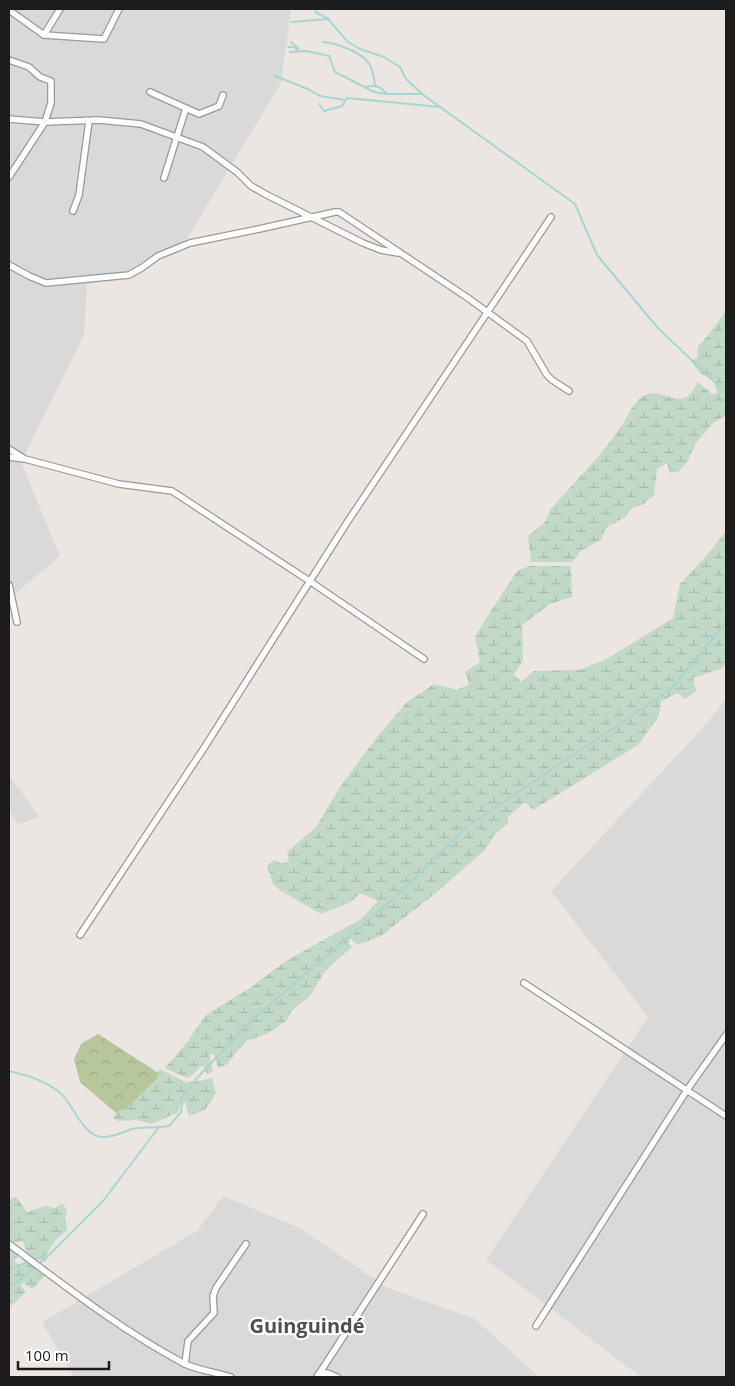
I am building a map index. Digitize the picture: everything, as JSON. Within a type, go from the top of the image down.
[{"type":"street","points":[[44,35],[60,9]]},
{"type":"street","points":[[9,10],[44,35],[104,39],[119,9]]},
{"type":"street","points":[[9,60],[28,67],[40,77],[51,81],[51,103],[45,122],[9,176]]},
{"type":"street","points":[[150,92],[199,114],[218,106],[223,95]]},
{"type":"street","points":[[164,178],[186,108]]},
{"type":"street","points":[[9,118],[17,121],[89,121],[141,124],[202,147],[237,172],[251,186],[312,218],[363,243],[382,250],[399,253]]},
{"type":"street","points":[[73,211],[79,195],[89,121]]},
{"type":"street","points":[[9,265],[46,283],[128,275],[158,256],[190,243],[340,212],[527,341],[547,375],[569,391]]},
{"type":"street","points":[[80,935],[204,748],[354,513],[551,217]]},
{"type":"street","points":[[9,449],[25,459]]},
{"type":"street","points":[[9,457],[25,459],[119,484],[172,491],[424,659]]},
{"type":"street","points":[[9,584],[17,622]]},
{"type":"street","points":[[524,983],[726,1116]]},
{"type":"street","points":[[536,1326],[687,1090],[726,1035]]},
{"type":"street","points":[[316,1377],[424,1214]]},
{"type":"street","points":[[9,1244],[83,1300],[185,1364],[231,1377]]},
{"type":"street","points":[[185,1364],[188,1341],[214,1313],[213,1296],[216,1288],[246,1244]]},
{"type":"street","points":[[316,1377],[327,1373],[337,1377]]},
{"type":"shaded area","points":[[9,9],[291,9],[281,83],[179,252],[87,285],[84,335],[21,462],[60,556],[9,599]]},
{"type":"shaded area","points":[[726,699],[726,1377],[641,1377],[486,1260],[648,1017],[551,891],[707,723]]},
{"type":"shaded area","points":[[9,775],[40,817],[18,824],[9,810]]},
{"type":"shaded area","points":[[223,1196],[300,1228],[386,1287],[475,1319],[537,1377],[74,1377],[42,1322],[197,1231]]},
{"type":"green space","points":[[726,311],[726,415],[712,424],[696,443],[688,461],[678,472],[670,473],[667,463],[657,469],[654,495],[645,503],[631,509],[625,517],[606,528],[601,540],[581,551],[573,562],[531,562],[528,536],[545,522],[550,510],[607,446],[638,400],[651,393],[682,399],[690,394],[698,382],[713,395],[717,393],[714,381],[700,373],[691,361],[697,358],[698,347]]},
{"type":"green space","points":[[726,531],[726,662],[723,668],[693,678],[696,691],[685,699],[678,693],[661,701],[659,716],[638,745],[533,810],[525,802],[508,817],[508,823],[495,834],[485,850],[437,892],[381,936],[357,945],[351,939],[348,942],[352,947],[326,970],[309,997],[293,1009],[285,1022],[267,1034],[246,1041],[226,1065],[218,1068],[214,1054],[209,1055],[213,1071],[207,1074],[203,1066],[187,1078],[165,1068],[184,1046],[206,1015],[250,988],[286,961],[361,919],[378,901],[360,893],[351,902],[321,914],[281,891],[273,884],[267,865],[275,860],[282,864],[289,860],[287,852],[316,827],[340,787],[377,737],[406,703],[434,684],[457,690],[469,684],[465,672],[480,662],[475,636],[517,571],[529,566],[571,566],[572,597],[550,604],[522,625],[523,660],[514,674],[521,682],[534,671],[579,670],[605,660],[673,618],[680,584]]},
{"type":"green space","points":[[98,1034],[157,1072],[158,1079],[127,1108],[116,1113],[80,1082],[74,1059],[81,1044]]},
{"type":"green space","points":[[160,1069],[187,1083],[212,1078],[216,1093],[205,1110],[189,1116],[185,1102],[180,1104],[177,1113],[151,1124],[137,1120],[118,1121],[113,1119],[116,1113],[127,1108],[157,1079],[157,1072]]},
{"type":"green space","points":[[16,1197],[27,1212],[45,1206],[55,1208],[62,1203],[67,1210],[65,1218],[67,1230],[53,1244],[48,1252],[46,1262],[28,1253],[23,1241],[11,1243],[9,1241],[9,1199]]},
{"type":"green space","points":[[9,1248],[19,1255],[14,1261],[22,1267],[26,1260],[44,1276],[34,1288],[23,1283],[21,1286],[26,1292],[9,1308]]},
{"type":"waterway","points":[[315,9],[317,13],[327,18],[348,42],[360,49],[384,57],[400,67],[406,79],[422,94],[575,204],[597,255],[657,327],[726,393]]},
{"type":"waterway","points":[[291,22],[329,19]]},
{"type":"waterway","points":[[291,42],[298,48]]},
{"type":"waterway","points":[[323,42],[342,46],[367,60],[371,67],[375,85]]},
{"type":"waterway","points":[[288,47],[294,47],[299,51]]},
{"type":"waterway","points":[[290,52],[306,51],[329,56],[335,72],[374,92],[421,94]]},
{"type":"waterway","points":[[275,76],[308,89],[320,96],[345,100]]},
{"type":"waterway","points":[[365,87],[377,86],[386,93]]},
{"type":"waterway","points":[[319,104],[324,111],[342,106],[347,98],[440,107]]},
{"type":"waterway","points":[[9,1289],[49,1255],[103,1201],[159,1127],[169,1126],[181,1112],[182,1097],[197,1078],[253,1019],[393,899],[469,825],[670,690],[726,622]]},
{"type":"waterway","points":[[9,1071],[35,1078],[58,1091],[83,1125],[95,1135],[110,1137],[135,1128],[159,1127]]},
{"type":"waterway","points":[[9,1269],[47,1255]]},
{"type":"district","name":"Guinguindé","points":[[307,1326]]}]
